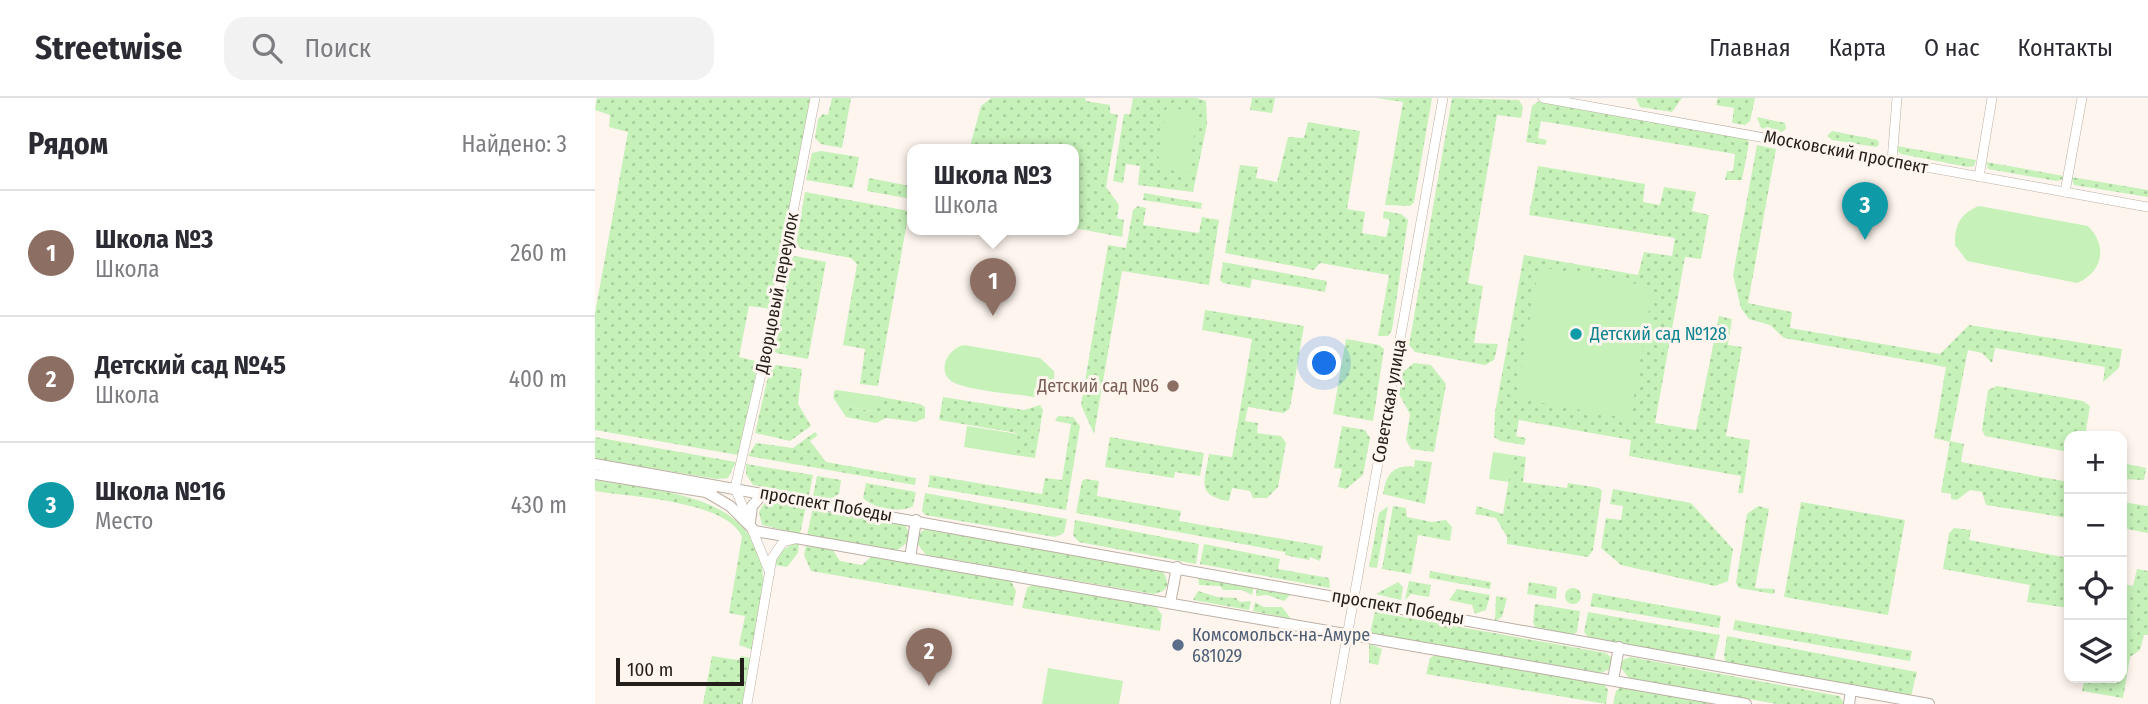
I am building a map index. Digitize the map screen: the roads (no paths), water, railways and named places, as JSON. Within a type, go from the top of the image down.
[{"type":"main road","name":"проспект Победы","points":[[595,464],[1929,704]]},
{"type":"main road","name":"проспект Победы","points":[[595,474],[708,493],[723,493],[735,488]]},
{"type":"main road","name":"проспект Победы","points":[[708,493],[730,506],[753,527],[796,538],[1746,704]]},
{"type":"main road","points":[[753,527],[752,506],[764,493]]},
{"type":"main road","name":"проспект Победы","points":[[910,558],[916,520]]},
{"type":"main road","points":[[1171,603],[1177,567]]},
{"type":"main road","points":[[1613,680],[1619,647]]},
{"type":"main road","points":[[1849,704],[1851,690]]},
{"type":"street","name":"Дворцовый переулок","points":[[735,488],[765,357],[815,98]]},
{"type":"street","name":"Советская улица","points":[[1335,704],[1443,98]]},
{"type":"street","name":"Московский проспект","points":[[1543,98],[2148,207]]},
{"type":"street","points":[[1892,161],[1897,98]]},
{"type":"street","points":[[1979,177],[1992,98]]},
{"type":"street","points":[[2065,192],[2082,98]]},
{"type":"street","name":"проспект Победы","points":[[735,488],[753,527]]},
{"type":"street","points":[[753,527],[770,573]]},
{"type":"street","points":[[747,704],[776,549],[783,542],[796,538]]},
{"type":"place","name":"Школа №16","points":[[1865,240]]},
{"type":"place","name":"Школа №3","points":[[993,316]]},
{"type":"place","name":"Детский сад №128","points":[[1576,334]]},
{"type":"place","name":"Детский сад №6","points":[[1173,386]]},
{"type":"place","name":"Комсомольск-на-Амуре 681029","points":[[1178,645]]},
{"type":"place","name":"Детский сад №45","points":[[929,686]]}]
